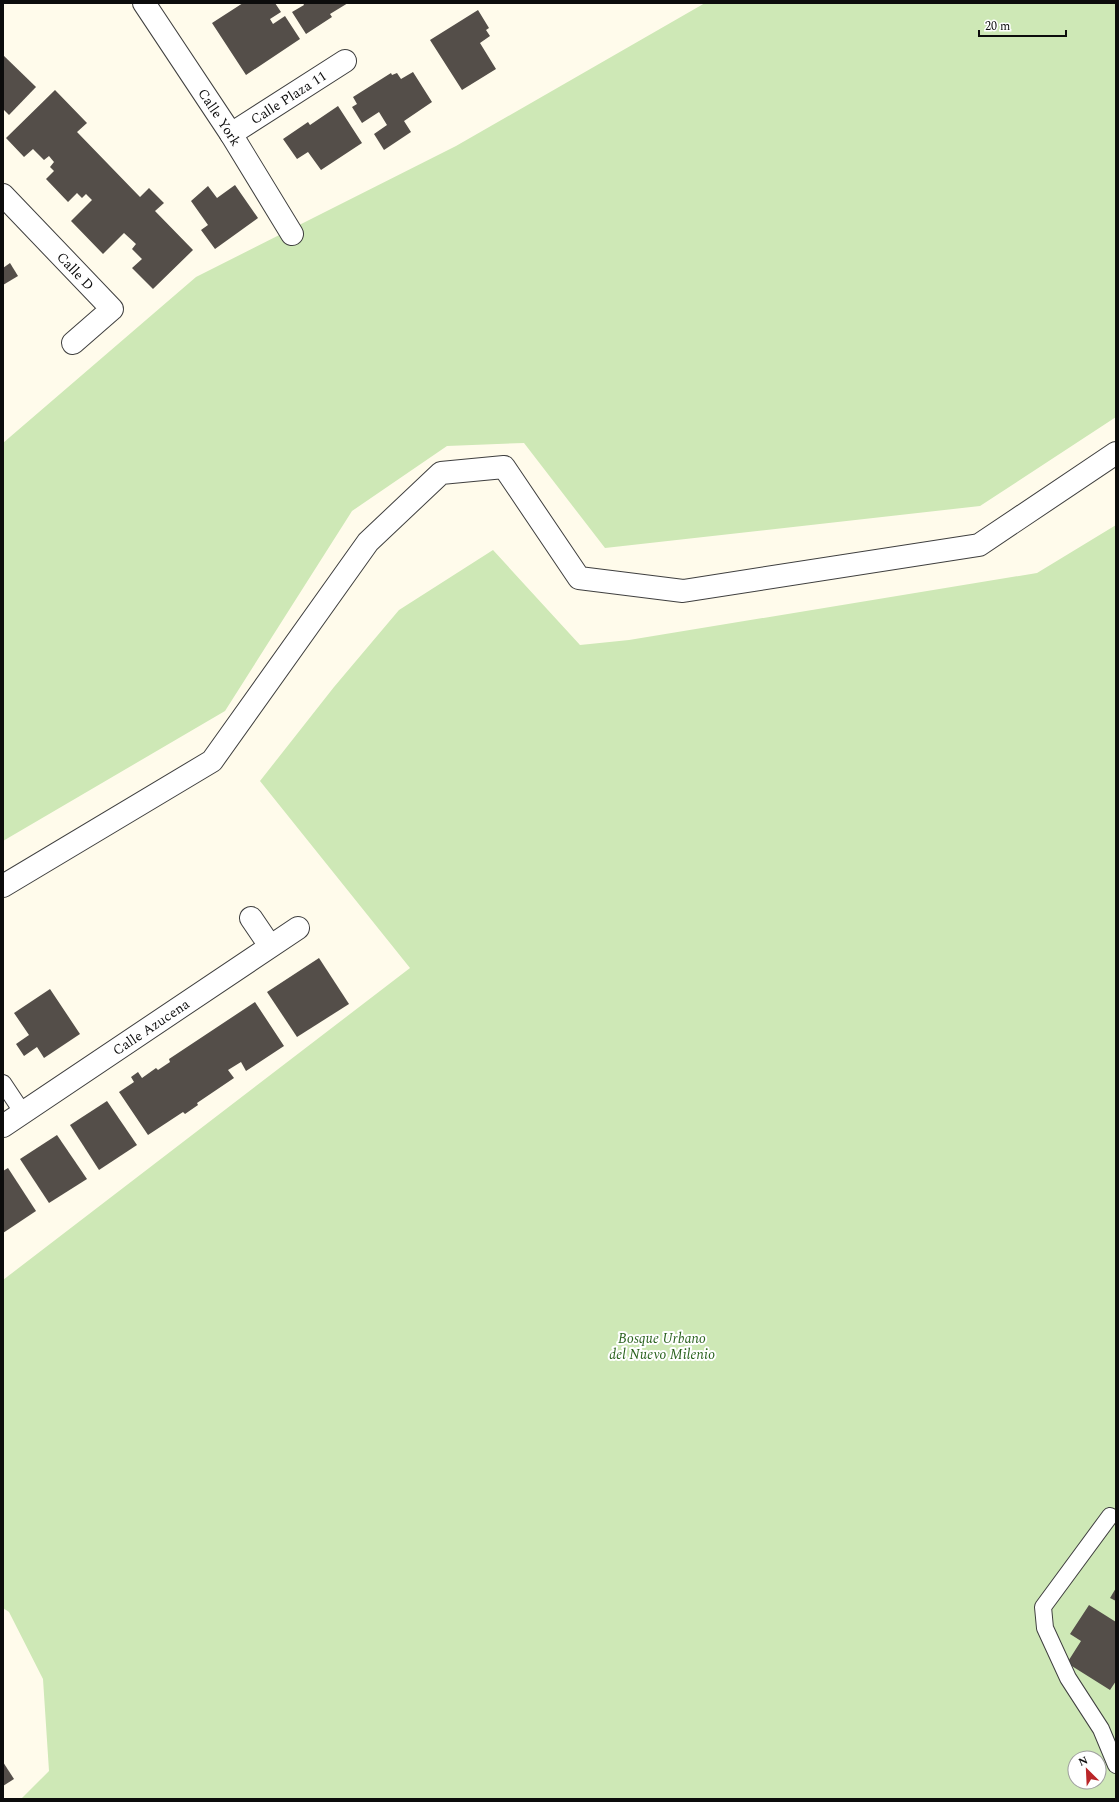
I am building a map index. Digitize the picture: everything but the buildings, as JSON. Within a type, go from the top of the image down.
[{"type":"street","name":"Calle York","points":[[144,3],[231,134],[292,234]]},
{"type":"street","name":"Calle Plaza 11","points":[[231,134],[345,61]]},
{"type":"street","name":"Calle D","points":[[3,195],[112,309],[73,343]]},
{"type":"street","points":[[3,886],[212,761],[368,542],[441,473],[504,467],[579,578],[683,591],[979,545],[1116,453]]},
{"type":"street","points":[[250,918],[270,946]]},
{"type":"street","name":"Calle Azucena","points":[[3,1126],[298,928]]},
{"type":"lane","points":[[3,1083],[23,1113]]},
{"type":"lane","points":[[1110,1516],[1043,1607],[1045,1628],[1058,1657],[1068,1678],[1101,1729],[1116,1764]]},
{"type":"green space","points":[[705,3],[1116,3],[1116,417],[980,506],[605,548],[524,443],[447,446],[352,511],[225,711],[3,841],[3,443],[196,277],[456,146]]},
{"type":"green space","name":"Bosque Urbano del Nuevo Milenio","points":[[1116,525],[1116,1799],[21,1799],[49,1771],[43,1679],[9,1612],[3,1608],[3,1280],[410,968],[260,781],[334,687],[399,610],[493,550],[580,645],[629,640],[1037,573]]}]
